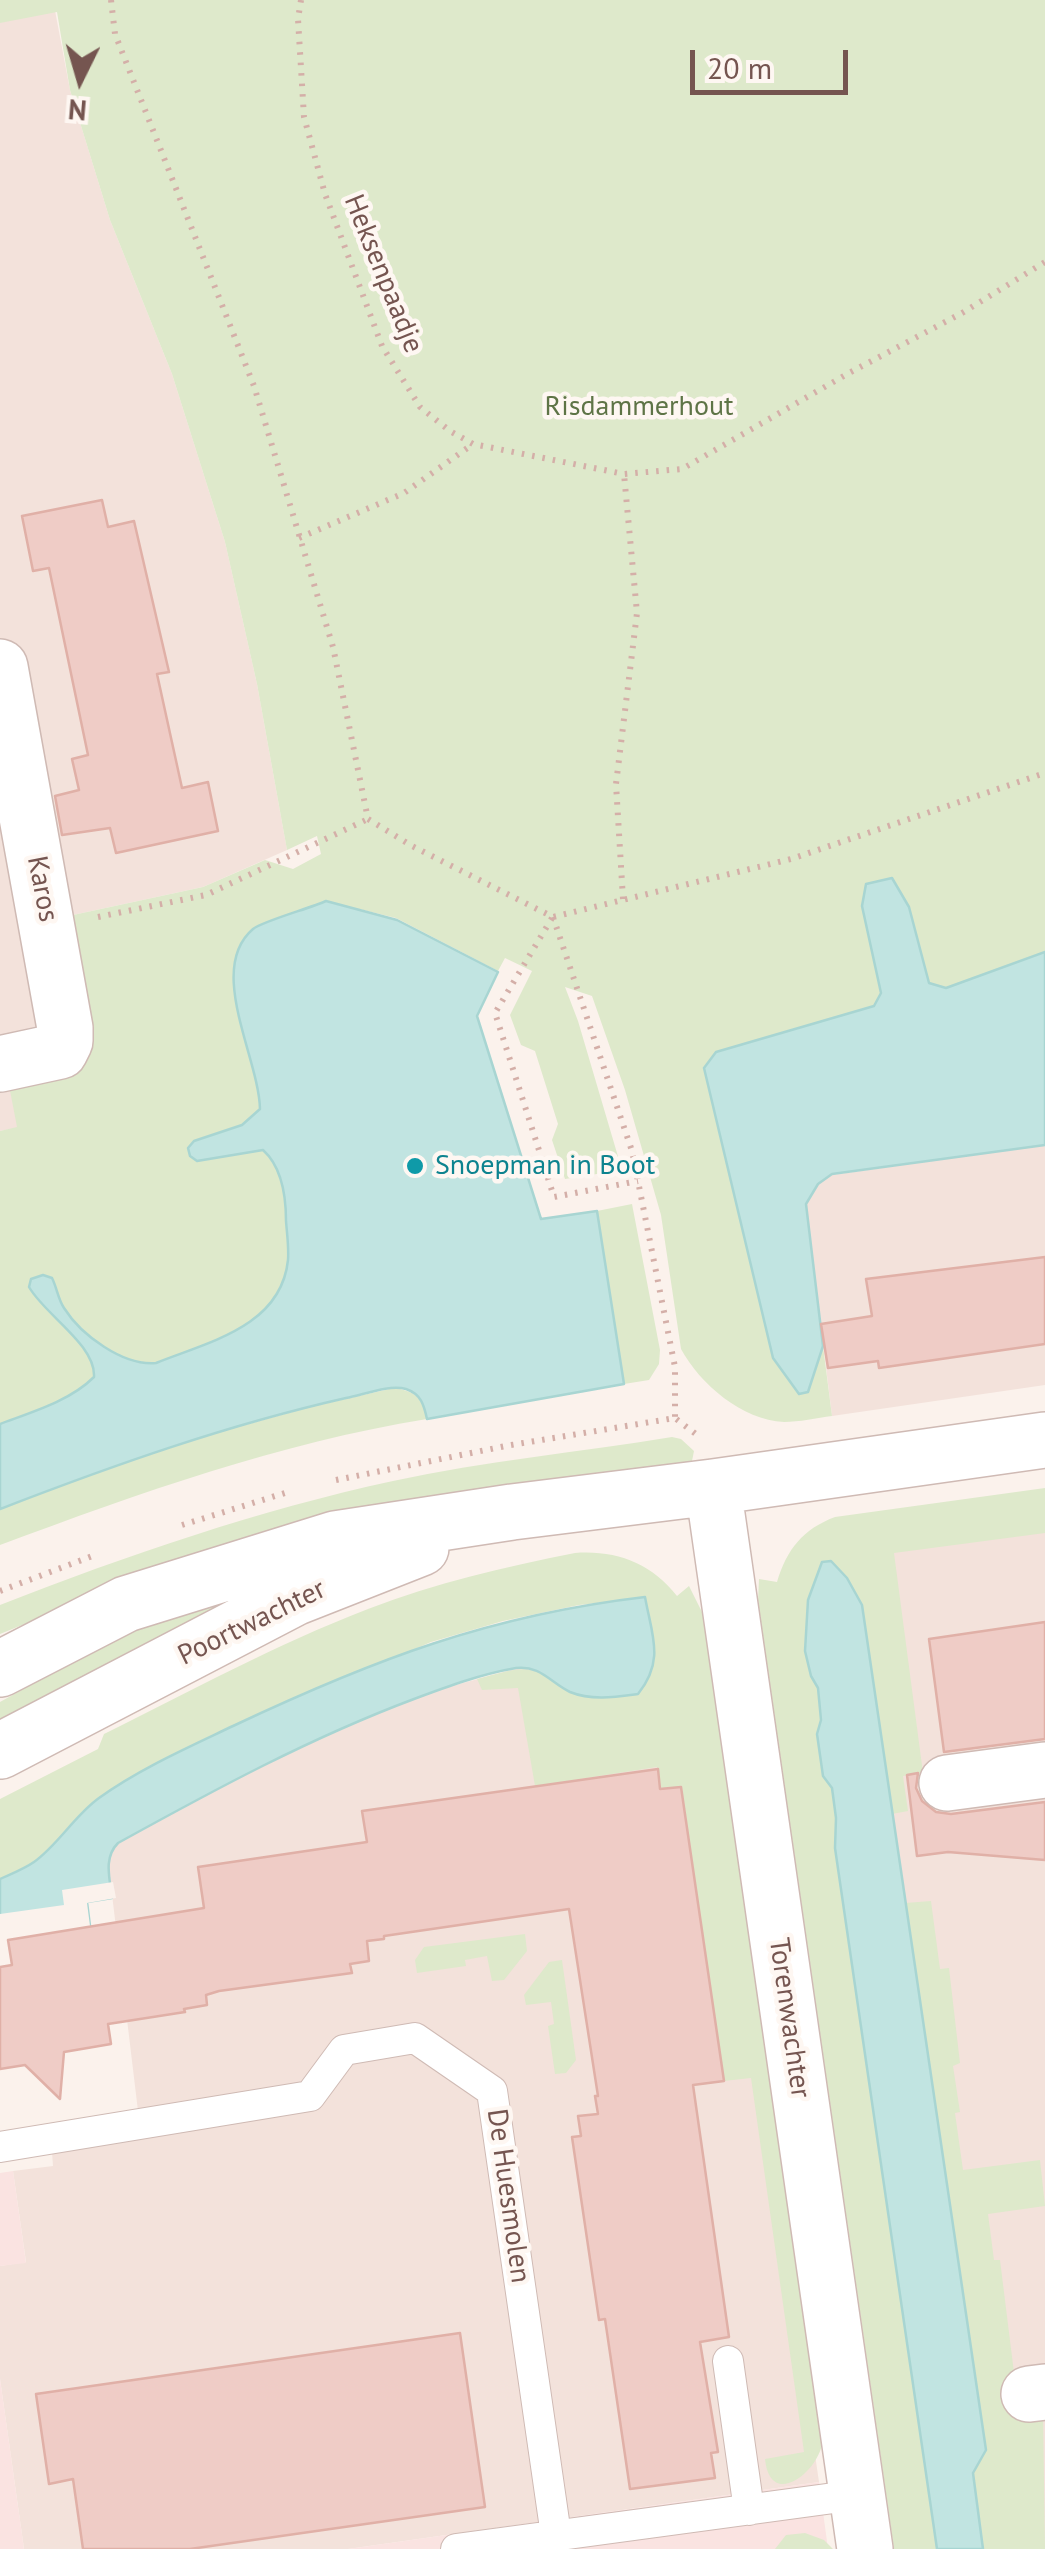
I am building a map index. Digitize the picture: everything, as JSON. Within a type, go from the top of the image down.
[{"type":"street","name":"Karos","points":[[0,667],[49,926],[65,1041],[60,1051],[0,1064]]},
{"type":"street","name":"Poortwachter","points":[[0,1669],[126,1604],[335,1539],[1045,1440]]},
{"type":"street","name":"Torenwachter","points":[[714,1487],[865,2549]]},
{"type":"street","name":"Poortwachter","points":[[0,1751],[294,1598],[512,1512]]},
{"type":"street","points":[[947,1783],[1045,1770]]},
{"type":"lane","name":"De Huesmolen","points":[[0,2147],[310,2096],[344,2050],[414,2038],[492,2092],[556,2536]]},
{"type":"lane","points":[[728,2361],[749,2510]]},
{"type":"lane","points":[[456,2549],[856,2495]]},
{"type":"path","points":[[111,0],[115,34],[254,386],[334,647],[368,820],[553,917],[791,859],[1045,773]]},
{"type":"path","name":"Heksenpaadje","points":[[301,0],[298,19],[304,117],[325,194],[382,346],[420,406],[473,444],[624,474],[682,469],[962,314],[1045,262]]},
{"type":"path","points":[[300,538],[404,494],[473,444]]},
{"type":"path","points":[[623,898],[616,784],[637,613],[624,474]]},
{"type":"path","points":[[49,926],[206,895],[368,820]]},
{"type":"path","points":[[553,917],[632,1151],[675,1367],[676,1418]]},
{"type":"path","points":[[553,917],[495,1013],[548,1179],[554,1197],[638,1181]]},
{"type":"shaded area","points":[[0,0],[53,0],[70,90],[110,220],[172,374],[225,542],[257,684],[287,850],[203,887],[73,915],[94,1035],[91,1047],[17,1128],[0,1131]]},
{"type":"shaded area","points":[[1045,1145],[1045,1385],[832,1416],[806,1204],[816,1184],[832,1175]]},
{"type":"shaded area","points":[[1045,1496],[1045,2549],[983,2549],[973,2473],[986,2450],[862,1605],[878,1520]]},
{"type":"shaded area","points":[[519,1668],[701,1671],[819,2482],[348,2549],[24,2549],[0,2379],[0,2266],[26,2262],[13,2171],[53,2166],[52,2152],[141,2136],[108,1861],[110,1850],[266,1763],[379,1712],[448,1687]]},
{"type":"shaded area","points":[[13,2171],[26,2263],[0,2266],[0,2173]]},
{"type":"shaded area","points":[[0,2379],[24,2549],[0,2549]]},
{"type":"shaded area","points":[[819,2482],[828,2549],[348,2549]]},
{"type":"green space","name":"Risdammerhout","points":[[0,0],[1045,0],[1045,1000],[715,1053],[705,1072],[773,1358],[808,1393],[823,1346],[832,1416],[784,1422],[753,1415],[711,1387],[681,1349],[661,1215],[625,1090],[592,996],[565,987],[622,1170],[565,1179],[552,1140],[558,1124],[535,1051],[521,1045],[510,1015],[532,971],[505,958],[498,971],[396,918],[326,901],[254,928],[260,1109],[242,1125],[194,1141],[188,1148],[197,1161],[263,1150],[275,1165],[287,1211],[288,1260],[282,1283],[271,1301],[256,1316],[219,1338],[149,1363],[121,1356],[89,1340],[43,1275],[31,1279],[29,1287],[37,1298],[87,1353],[94,1377],[62,1399],[0,1424],[0,1131],[17,1127],[8,1080],[91,1047],[94,1035],[73,915],[203,887],[265,860],[293,869],[321,854],[317,836],[287,850],[257,684],[225,542],[172,374],[110,220],[70,90],[57,12],[0,23]]},
{"type":"green space","points":[[632,1204],[660,1350],[659,1364],[649,1380],[624,1384],[597,1211]]},
{"type":"green space","points":[[394,1388],[417,1397],[427,1419],[264,1456],[0,1545],[0,1509],[162,1448]]},
{"type":"green space","points":[[672,1437],[681,1439],[694,1451],[692,1461],[482,1494],[118,1586],[0,1634],[0,1605],[145,1551],[244,1520],[428,1474]]},
{"type":"green space","points":[[1045,1488],[1045,1533],[894,1553],[923,1773],[903,1776],[908,1811],[892,1814],[862,1605],[847,1578],[822,1563],[808,1600],[811,1676],[818,1688],[821,1720],[817,1734],[823,1776],[832,1788],[835,1848],[937,2549],[894,2549],[758,1601],[759,1579],[777,1582],[798,1542],[835,1517]]},
{"type":"green space","points":[[575,1553],[605,1554],[632,1561],[656,1575],[677,1596],[689,1586],[705,1618],[822,2445],[811,2467],[793,2482],[775,2482],[765,2459],[804,2452],[751,2078],[724,2081],[682,1787],[660,1790],[657,1767],[535,1786],[518,1688],[482,1690],[477,1679],[527,1669],[545,1675],[571,1692],[645,1598],[579,1605],[431,1642],[185,1749],[98,1798],[34,1863],[0,1879],[0,1799],[98,1749],[104,1734],[267,1653],[368,1609],[470,1576]]},
{"type":"green space","points":[[206,1593],[257,1597],[0,1729],[0,1702],[155,1616]]},
{"type":"green space","points":[[931,1901],[940,1969],[949,1968],[960,2063],[953,2066],[963,2170],[1040,2160],[1045,2206],[988,2214],[994,2260],[1000,2260],[1019,2413],[1043,2411],[1045,2549],[983,2549],[973,2473],[986,2450],[905,1903]]},
{"type":"green space","points":[[525,1934],[527,1951],[504,1980],[492,1981],[487,1956],[465,1960],[466,1966],[417,1973],[415,1960],[424,1947]]},
{"type":"green space","points":[[562,1960],[576,2060],[566,2073],[555,2074],[548,2026],[554,2024],[551,2002],[526,2005],[524,1995],[549,1962]]},
{"type":"green space","points":[[805,2533],[824,2540],[833,2549],[775,2549],[786,2535]]},
{"type":"water","points":[[892,878],[909,907],[929,983],[946,988],[1045,952],[1045,1145],[832,1174],[818,1184],[806,1204],[823,1346],[808,1392],[799,1394],[773,1358],[704,1068],[716,1052],[874,1006],[881,993],[862,906],[866,884]]},
{"type":"water","points":[[326,901],[397,920],[498,972],[477,1016],[541,1219],[597,1211],[624,1384],[427,1419],[415,1394],[406,1389],[384,1389],[214,1433],[0,1509],[0,1424],[62,1399],[94,1377],[87,1353],[36,1298],[29,1287],[31,1279],[43,1275],[52,1278],[62,1305],[92,1338],[117,1354],[143,1363],[156,1363],[239,1329],[272,1301],[282,1283],[288,1255],[285,1202],[279,1173],[269,1157],[263,1150],[197,1161],[188,1148],[194,1141],[242,1125],[260,1109],[234,990],[234,967],[240,946],[258,926]]},
{"type":"water","points":[[831,1561],[847,1578],[862,1605],[986,2450],[973,2473],[983,2549],[937,2549],[835,1848],[832,1788],[823,1776],[817,1734],[821,1720],[818,1688],[805,1651],[808,1600],[822,1562]]},
{"type":"water","points":[[645,1597],[654,1659],[638,1694],[587,1697],[563,1688],[539,1672],[516,1668],[426,1694],[337,1730],[118,1843],[109,1862],[112,1898],[87,1902],[90,1926],[8,1940],[0,1967],[0,1879],[34,1862],[90,1805],[131,1777],[285,1702],[384,1661],[535,1615]]},
{"type":"pier","points":[[113,1882],[116,1898],[87,1903],[90,1926],[8,1940],[12,1965],[0,1967],[0,1914],[64,1905],[62,1890]]},
{"type":"building","points":[[102,500],[108,527],[134,521],[169,672],[157,674],[182,788],[208,782],[218,831],[116,853],[110,828],[62,835],[55,796],[79,790],[72,759],[88,755],[49,568],[33,571],[22,516]]},
{"type":"building","points":[[1045,1257],[1045,1344],[879,1368],[878,1361],[828,1368],[821,1324],[872,1316],[866,1279]]},
{"type":"building","points":[[1045,1622],[1045,1739],[944,1752],[929,1639]]},
{"type":"building","points":[[658,1769],[660,1789],[681,1787],[724,2081],[693,2085],[729,2337],[700,2342],[718,2452],[711,2453],[715,2478],[630,2489],[605,2319],[599,2320],[572,2137],[581,2136],[578,2116],[598,2114],[598,2096],[569,1909],[384,1936],[367,1941],[369,1961],[350,1964],[352,1973],[219,1991],[206,1995],[207,2005],[184,2009],[185,2012],[108,2024],[111,2044],[64,2052],[60,2099],[25,2065],[0,2069],[0,1967],[12,1965],[8,1940],[204,1908],[198,1867],[367,1842],[362,1811]]},
{"type":"building","points":[[918,1773],[916,1788],[922,1801],[936,1812],[951,1814],[1045,1802],[1045,1860],[948,1852],[917,1856],[907,1775]]},
{"type":"building","points":[[460,2333],[485,2507],[190,2549],[83,2549],[73,2479],[49,2484],[36,2394]]},
{"type":"place","name":"Snoepman in Boot","points":[[415,1166]]}]
